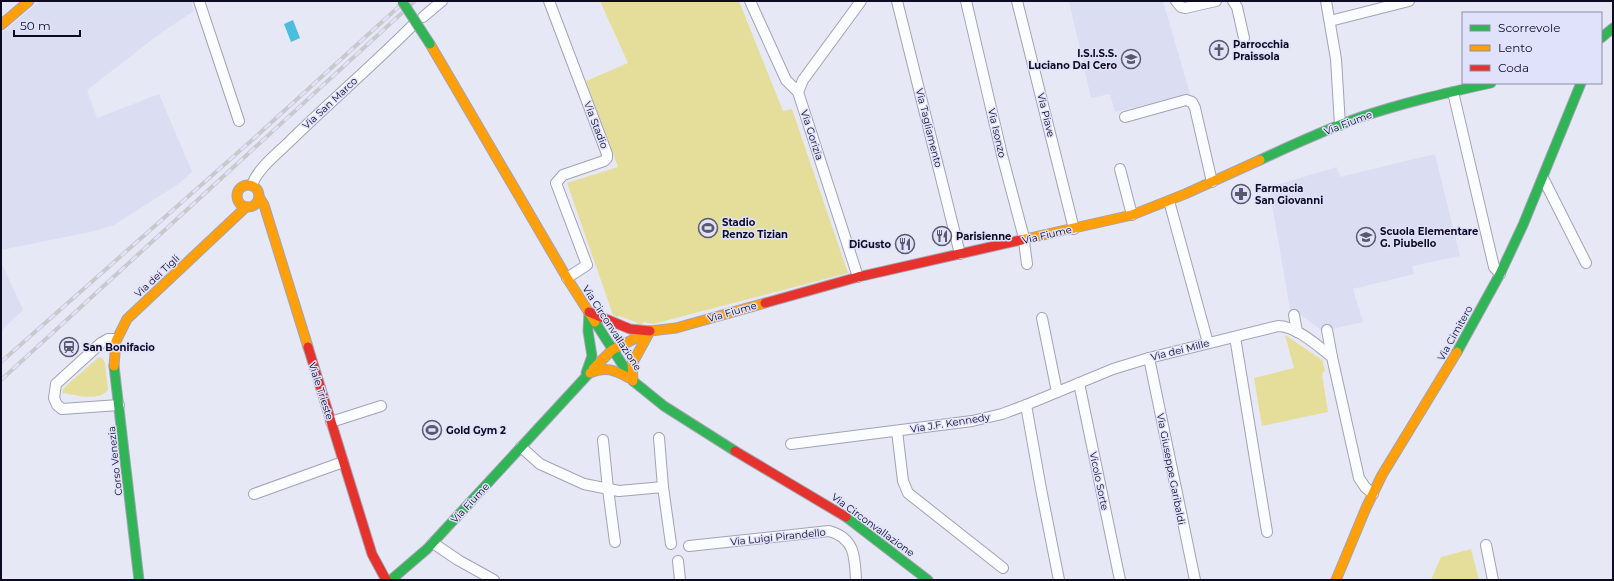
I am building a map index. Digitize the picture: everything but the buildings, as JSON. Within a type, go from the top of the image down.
[{"type":"main road","points":[[1,25],[29,1]]},
{"type":"main road","name":"Via Circonvallazione","points":[[402,1],[430,44],[567,278],[633,381],[664,406],[706,434],[841,514],[928,580]]},
{"type":"main road","points":[[1602,37],[1613,28]]},
{"type":"main road","name":"Via Fiume","points":[[390,580],[433,543],[586,376],[612,350],[650,331],[676,328],[858,277],[1132,215],[1169,201],[1340,125],[1392,106],[1487,84]]},
{"type":"main road","name":"Via Cimitero","points":[[1336,580],[1382,475],[1456,357],[1500,274],[1543,178],[1579,85]]},
{"type":"main road","name":"Via dei Tigli","points":[[218,233],[240,188],[246,185],[252,185]]},
{"type":"main road","points":[[252,185],[258,191],[259,197]]},
{"type":"main road","points":[[237,196],[240,203],[247,207]]},
{"type":"main road","name":"Via dei Tigli","points":[[116,339],[127,319],[247,207],[256,204],[259,197]]},
{"type":"main road","name":"Viale Trieste","points":[[259,197],[264,206],[372,554],[380,575],[409,564]]},
{"type":"main road","name":"Viale Trieste","points":[[247,207],[260,215],[271,229]]},
{"type":"main road","points":[[586,376],[592,356],[588,331],[589,312],[630,329],[650,331],[632,364],[633,381]]},
{"type":"main road","name":"Corso Venezia","points":[[116,339],[114,365],[120,404],[139,580]]},
{"type":"main road","points":[[586,376],[598,369],[607,368],[614,370],[633,381]]},
{"type":"main road","name":"Via Fiume","points":[[405,580],[418,557]]},
{"type":"street","points":[[199,1],[240,120]]},
{"type":"street","points":[[423,18],[442,1]]},
{"type":"street","name":"Via Stadio","points":[[549,1],[607,154],[607,158],[604,161],[563,175],[556,183],[587,265],[567,278]]},
{"type":"street","name":"Via Gorizia","points":[[750,1],[786,80],[798,92],[858,277]]},
{"type":"street","points":[[798,92],[803,80],[861,1]]},
{"type":"street","name":"Via Tagliamento","points":[[898,1],[960,254]]},
{"type":"street","name":"Via Isonzo","points":[[966,1],[1000,147],[1023,234],[1027,264]]},
{"type":"street","name":"Via Piave","points":[[1017,1],[1074,229]]},
{"type":"street","points":[[1176,1],[1181,7],[1185,8],[1216,1]]},
{"type":"street","points":[[1233,1],[1237,8],[1244,38]]},
{"type":"street","points":[[1326,1],[1336,59],[1340,125]]},
{"type":"street","points":[[1330,21],[1409,1]]},
{"type":"street","name":"Via San Marco","points":[[252,185],[257,176],[278,152],[314,117],[380,58],[413,25]]},
{"type":"street","points":[[1453,92],[1494,267],[1500,274]]},
{"type":"street","points":[[1125,117],[1186,100],[1192,102],[1212,182]]},
{"type":"street","points":[[1120,169],[1132,215]]},
{"type":"street","points":[[1543,178],[1586,263]]},
{"type":"street","points":[[1169,201],[1208,343]]},
{"type":"street","points":[[1294,315],[1297,332]]},
{"type":"street","points":[[1042,318],[1057,392]]},
{"type":"street","name":"Via dei Mille","points":[[1026,405],[1113,369],[1149,358],[1278,326],[1285,326],[1297,332],[1332,357]]},
{"type":"street","points":[[1327,330],[1359,478],[1365,487],[1373,494]]},
{"type":"street","points":[[1235,337],[1267,532]]},
{"type":"street","points":[[116,339],[108,339],[101,343],[56,384],[54,398],[57,406],[62,409],[120,404]]},
{"type":"street","name":"Via Giuseppe Garibaldi","points":[[1149,358],[1195,580]]},
{"type":"street","name":"Vicolo Sorte","points":[[1079,383],[1120,580]]},
{"type":"street","points":[[1026,405],[1059,580]]},
{"type":"street","name":"Via J.F. Kennedy","points":[[791,444],[972,421],[1002,414],[1026,405]]},
{"type":"street","points":[[331,422],[381,406]]},
{"type":"street","points":[[897,431],[903,481],[908,493],[1003,568]]},
{"type":"street","points":[[659,438],[663,487],[671,544]]},
{"type":"street","points":[[604,440],[608,489],[615,542]]},
{"type":"street","points":[[521,447],[540,464],[584,484],[619,491],[663,487]]},
{"type":"street","points":[[254,494],[344,462]]},
{"type":"street","name":"Via Luigi Pirandello","points":[[689,546],[829,531],[838,534],[850,546],[855,557],[856,580]]},
{"type":"street","points":[[433,543],[484,577],[494,580]]},
{"type":"street","points":[[1486,545],[1493,580]]},
{"type":"street","points":[[678,560],[680,580]]},
{"type":"shaded area","points":[[40,1],[191,1],[194,11],[162,32],[87,90],[97,118],[159,94],[192,172],[177,185],[114,225],[95,231],[1,250],[1,34]]},
{"type":"shaded area","name":"Stadio Renzo Tizian","points":[[600,1],[739,1],[783,111],[792,109],[848,273],[653,324],[644,322],[642,324],[637,324],[636,322],[613,315],[567,183],[618,167],[586,81],[628,63]]},
{"type":"shaded area","name":"I.S.I.S.S. Luciano Dal Cero","points":[[1069,1],[1163,1],[1190,94],[1115,112],[1110,94],[1091,98]]},
{"type":"shaded area","name":"Scuola Elementare G. Piubello","points":[[1435,154],[1460,256],[1412,266],[1414,274],[1353,289],[1363,322],[1323,331],[1299,314],[1291,315],[1269,187],[1337,167],[1340,177]]},
{"type":"shaded area","points":[[1,262],[23,310],[1,331]]},
{"type":"shaded area","points":[[1285,335],[1322,360],[1325,370],[1322,374],[1328,412],[1262,426],[1254,378],[1294,368]]},
{"type":"shaded area","points":[[99,357],[103,359],[105,363],[108,390],[104,394],[87,397],[63,393],[62,391],[66,386]]},
{"type":"shaded area","points":[[1471,549],[1479,580],[1431,580],[1441,557]]},
{"type":"water","points":[[293,20],[300,38],[291,42],[284,24]]},
{"type":"railway","points":[[1,362],[251,141],[405,1]]},
{"type":"railway","points":[[1,380],[415,1]]},
{"type":"traffic: fast","points":[[402,1],[430,44]]},
{"type":"traffic: fast","points":[[1602,37],[1613,28]]},
{"type":"traffic: fast","points":[[1260,160],[1358,118],[1408,103],[1487,84]]},
{"type":"traffic: fast","points":[[1457,352],[1500,274],[1523,225],[1581,84]]},
{"type":"traffic: fast","points":[[586,373],[592,356],[588,331],[589,312]]},
{"type":"traffic: fast","points":[[595,322],[633,381],[664,406],[735,451]]},
{"type":"traffic: fast","points":[[114,366],[139,580]]},
{"type":"traffic: fast","points":[[391,580],[427,549],[593,369]]},
{"type":"traffic: fast","points":[[846,517],[928,580]]},
{"type":"traffic: slow","points":[[1,25],[29,1]]},
{"type":"traffic: slow","points":[[430,44],[567,278],[595,322]]},
{"type":"traffic: slow","points":[[1021,240],[1132,215],[1185,194],[1260,160]]},
{"type":"traffic: slow","points":[[248,185],[256,188],[259,196],[256,204],[248,207],[240,204],[237,196],[240,188],[248,185]]},
{"type":"traffic: slow","points":[[259,197],[264,205],[308,347]]},
{"type":"traffic: slow","points":[[114,366],[116,341],[127,319],[246,207]]},
{"type":"traffic: slow","points":[[593,369],[612,350],[650,331],[676,328],[765,303]]},
{"type":"traffic: slow","points":[[633,381],[632,364],[650,331]]},
{"type":"traffic: slow","points":[[1336,580],[1366,508],[1382,475],[1457,352]]},
{"type":"traffic: slow","points":[[590,373],[605,369],[629,378]]},
{"type":"traffic: jam","points":[[765,303],[858,277],[1021,240]]},
{"type":"traffic: jam","points":[[589,312],[630,329],[650,331]]},
{"type":"traffic: jam","points":[[308,347],[372,554],[386,580]]},
{"type":"traffic: jam","points":[[735,451],[846,517]]},
{"type":"place","name":"Parrocchia Praissola","points":[[1219,50]]},
{"type":"place","name":"I.S.I.S.S. Luciano Dal Cero","points":[[1131,59]]},
{"type":"place","name":"Farmacia San Giovanni","points":[[1241,194]]},
{"type":"place","name":"Stadio Renzo Tizian","points":[[708,228]]},
{"type":"place","name":"Parisienne","points":[[942,236]]},
{"type":"place","name":"Scuola Elementare G. Piubello","points":[[1366,237]]},
{"type":"place","name":"DiGusto","points":[[905,244]]},
{"type":"place","name":"San Bonifacio","points":[[69,347]]},
{"type":"place","name":"Gold Gym 2","points":[[432,430]]}]
